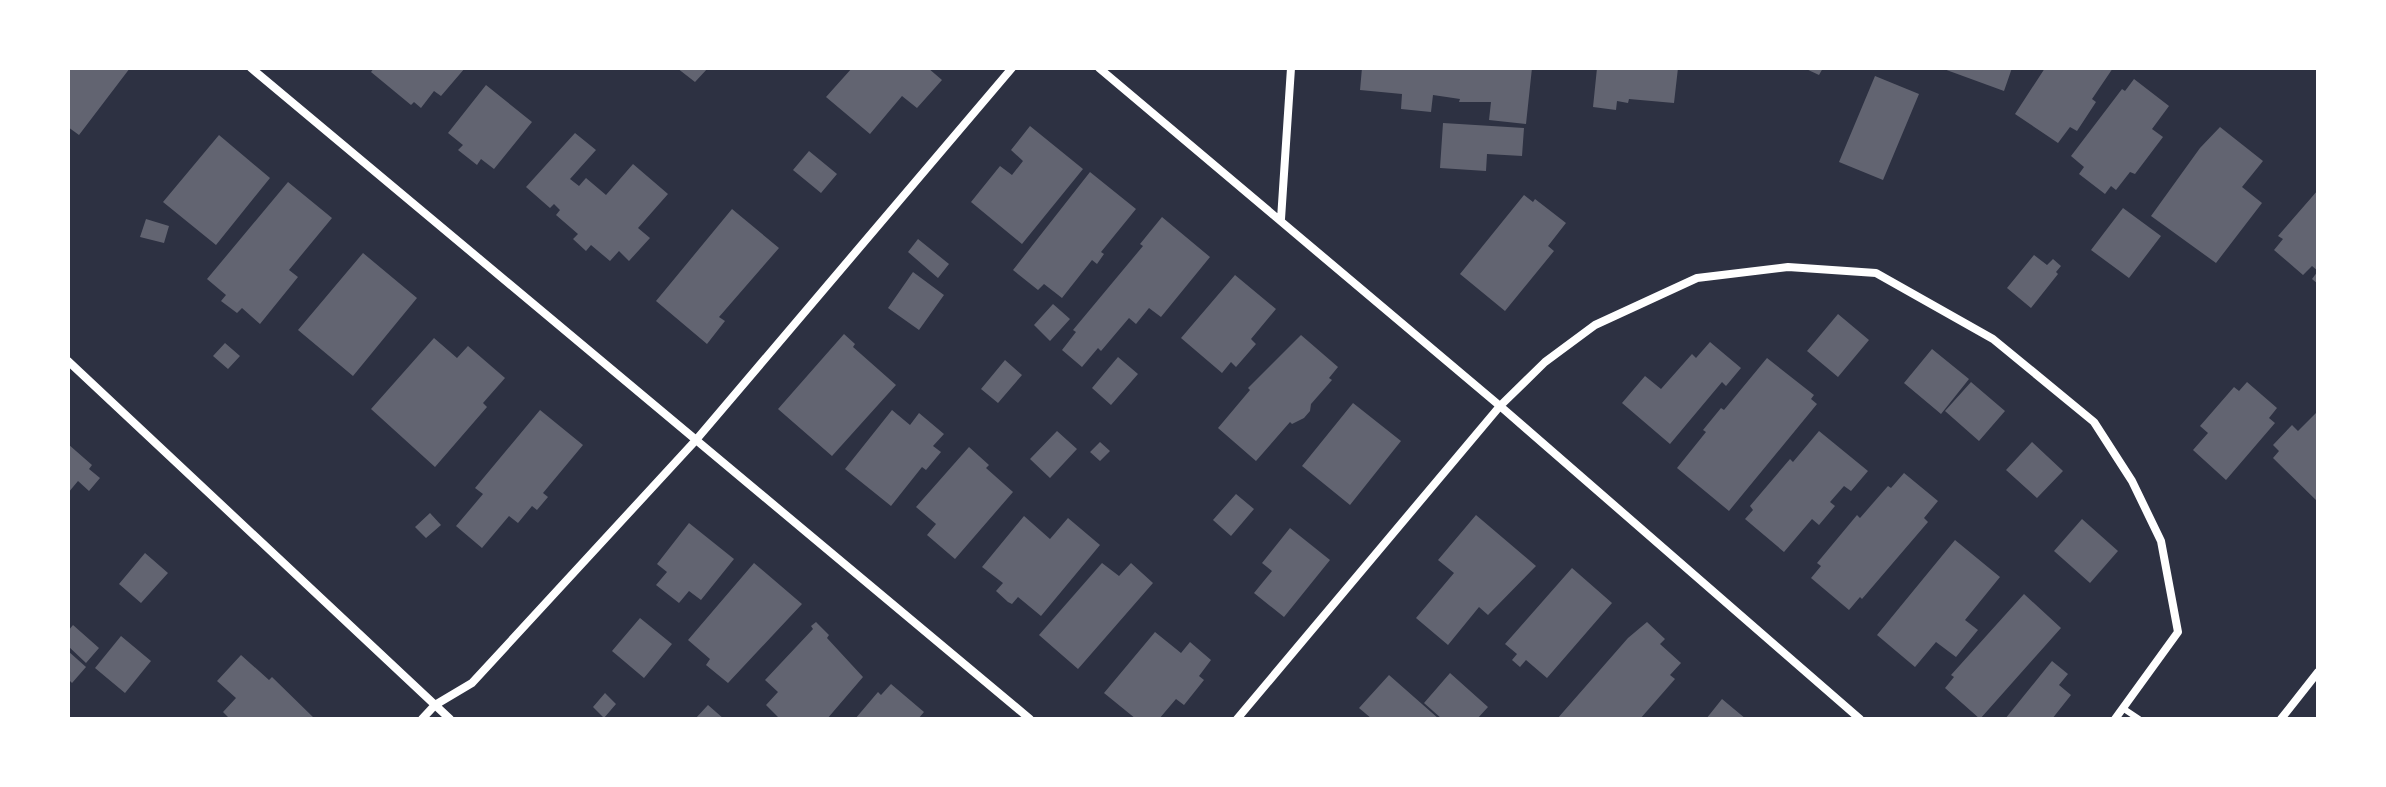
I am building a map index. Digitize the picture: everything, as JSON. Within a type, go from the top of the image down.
[{"type":"street","points":[[251,68],[1030,719]]},
{"type":"street","points":[[422,719],[435,705],[472,683],[696,440],[1012,68]]},
{"type":"street","points":[[1099,68],[1500,406],[1860,719]]},
{"type":"street","points":[[1281,219],[1291,68]]},
{"type":"street","points":[[1237,719],[1500,406],[1545,362],[1595,325],[1697,278],[1788,267],[1876,273],[1993,339],[2094,422],[2132,481],[2161,541],[2178,632],[2115,719]]},
{"type":"street","points":[[68,361],[450,719]]},
{"type":"street","points":[[2281,719],[2318,672]]},
{"type":"lane","points":[[2124,709],[2139,719]]},
{"type":"building","points":[[68,68],[130,68],[79,135],[68,127]]},
{"type":"building","points":[[374,68],[465,68],[441,96],[434,91],[421,108],[414,102],[411,105],[371,72]]},
{"type":"building","points":[[677,68],[708,68],[695,82]]},
{"type":"building","points":[[852,68],[928,68],[942,80],[917,108],[902,96],[870,134],[826,97]]},
{"type":"building","points":[[1362,68],[1532,68],[1526,124],[1489,120],[1491,102],[1459,102],[1460,99],[1433,95],[1431,112],[1401,109],[1402,94],[1360,90]]},
{"type":"building","points":[[1597,68],[1678,68],[1674,103],[1629,99],[1628,103],[1617,101],[1616,110],[1593,107]]},
{"type":"building","points":[[1804,68],[1823,68],[1819,75]]},
{"type":"building","points":[[1941,68],[2012,68],[2004,91]]},
{"type":"building","points":[[2045,68],[2113,68],[2092,99],[2096,102],[2077,131],[2070,127],[2058,143],[2015,114]]},
{"type":"building","points":[[1875,76],[1919,94],[1883,180],[1839,162]]},
{"type":"building","points":[[2134,79],[2169,106],[2152,129],[2163,137],[2135,174],[2130,172],[2116,190],[2111,186],[2105,194],[2079,174],[2084,167],[2071,156],[2122,89],[2125,91]]},
{"type":"building","points":[[486,85],[532,122],[494,169],[481,159],[477,165],[458,150],[463,145],[448,133]]},
{"type":"building","points":[[1443,123],[1524,128],[1522,156],[1487,154],[1486,171],[1440,168]]},
{"type":"building","points":[[1030,126],[1083,169],[1022,244],[971,202],[1000,166],[1012,175],[1023,161],[1011,150]]},
{"type":"building","points":[[2220,127],[2263,161],[2242,187],[2262,203],[2216,263],[2151,216],[2200,148]]},
{"type":"building","points":[[575,133],[596,150],[570,179],[579,186],[586,178],[606,195],[633,164],[668,194],[638,228],[650,238],[629,261],[619,251],[610,261],[591,245],[586,251],[573,239],[578,234],[556,215],[560,210],[554,204],[550,208],[526,187]]},
{"type":"building","points":[[219,135],[270,178],[216,245],[163,202]]},
{"type":"building","points":[[809,151],[837,174],[821,193],[793,170]]},
{"type":"building","points":[[1090,172],[1136,209],[1101,252],[1104,254],[1097,264],[1092,260],[1062,298],[1044,284],[1038,290],[1013,270]]},
{"type":"building","points":[[288,182],[332,218],[289,270],[298,277],[260,324],[242,308],[237,313],[221,301],[226,295],[207,279]]},
{"type":"building","points":[[2318,190],[2318,271],[2312,266],[2303,275],[2274,250],[2283,239],[2278,236]]},
{"type":"building","points":[[1524,195],[1533,202],[1535,199],[1566,223],[1548,246],[1554,251],[1505,311],[1460,274]]},
{"type":"building","points":[[2123,208],[2161,236],[2129,278],[2091,250]]},
{"type":"building","points":[[732,209],[779,248],[719,317],[725,321],[707,344],[656,301]]},
{"type":"building","points":[[1162,217],[1210,257],[1161,317],[1149,308],[1136,324],[1129,318],[1101,351],[1098,348],[1082,367],[1062,350],[1076,332],[1073,330],[1143,246],[1140,244]]},
{"type":"building","points":[[146,219],[169,226],[164,243],[140,237]]},
{"type":"building","points":[[918,239],[949,264],[938,278],[908,252]]},
{"type":"building","points":[[363,253],[417,298],[353,376],[298,330]]},
{"type":"building","points":[[2034,255],[2047,265],[2053,259],[2061,266],[2031,308],[2007,288]]},
{"type":"building","points":[[913,272],[944,295],[919,330],[888,308]]},
{"type":"building","points":[[1235,275],[1276,309],[1251,339],[1256,344],[1236,367],[1231,362],[1222,373],[1181,338]]},
{"type":"building","points":[[1053,304],[1070,319],[1050,341],[1034,325]]},
{"type":"building","points":[[1838,314],[1869,340],[1838,377],[1807,351]]},
{"type":"building","points":[[844,334],[855,344],[853,347],[896,385],[832,456],[778,409]]},
{"type":"building","points":[[1301,335],[1338,367],[1304,418],[1292,424],[1290,422],[1256,461],[1218,428],[1250,390],[1248,388]]},
{"type":"building","points":[[434,338],[457,358],[468,346],[505,378],[483,403],[487,407],[435,467],[371,409]]},
{"type":"building","points":[[1710,342],[1741,368],[1726,386],[1722,382],[1670,444],[1622,403],[1645,376],[1661,389],[1692,354],[1696,358]]},
{"type":"building","points":[[225,343],[240,356],[228,369],[213,356]]},
{"type":"building","points":[[1932,349],[1969,379],[1941,414],[1904,383]]},
{"type":"building","points":[[1118,357],[1138,374],[1111,405],[1092,388]]},
{"type":"building","points":[[1767,358],[1814,395],[1811,399],[1817,404],[1729,511],[1677,468],[1721,408],[1724,410]]},
{"type":"building","points":[[1005,360],[1022,375],[998,403],[981,389]]},
{"type":"building","points":[[1971,382],[2005,411],[1979,441],[1945,411]]},
{"type":"building","points":[[2247,382],[2277,408],[2269,418],[2275,423],[2226,480],[2193,450],[2208,433],[2200,426],[2234,387],[2239,391]]},
{"type":"building","points":[[1353,403],[1401,441],[1350,505],[1302,466]]},
{"type":"building","points":[[540,410],[583,445],[543,493],[548,497],[537,510],[532,506],[518,523],[509,516],[482,548],[456,526],[483,494],[475,488]]},
{"type":"building","points":[[892,410],[910,425],[919,413],[944,434],[933,446],[941,452],[926,470],[922,467],[891,506],[845,469]]},
{"type":"building","points":[[2318,411],[2318,502],[2273,458],[2279,451],[2273,445],[2292,425],[2298,431]]},
{"type":"building","points":[[1057,431],[1077,449],[1050,478],[1030,459]]},
{"type":"building","points":[[1819,431],[1868,471],[1851,491],[1844,486],[1830,502],[1835,506],[1819,525],[1812,519],[1784,552],[1745,519],[1753,510],[1750,506]]},
{"type":"building","points":[[1100,442],[1110,451],[1100,461],[1090,452]]},
{"type":"building","points":[[2032,442],[2063,471],[2037,498],[2006,470]]},
{"type":"building","points":[[68,444],[92,465],[89,469],[100,478],[89,491],[78,481],[68,493]]},
{"type":"building","points":[[969,447],[989,465],[986,468],[1013,492],[955,559],[927,535],[936,524],[916,507]]},
{"type":"building","points":[[1904,473],[1938,501],[1924,518],[1928,522],[1849,610],[1811,578],[1821,566],[1817,563],[1857,515],[1860,518]]},
{"type":"building","points":[[1236,494],[1254,509],[1231,536],[1213,520]]},
{"type":"building","points":[[430,513],[441,525],[426,538],[415,527]]},
{"type":"building","points":[[1476,515],[1536,566],[1488,615],[1479,607],[1448,645],[1416,618],[1454,573],[1438,560]]},
{"type":"building","points":[[1024,516],[1050,539],[1068,518],[1100,545],[1041,616],[1018,597],[1012,604],[1008,602],[996,591],[1003,583],[982,567]]},
{"type":"building","points":[[2082,519],[2118,551],[2090,583],[2054,551]]},
{"type":"building","points":[[689,523],[734,559],[701,600],[689,591],[679,603],[656,585],[667,572],[657,564]]},
{"type":"building","points":[[1290,528],[1330,560],[1284,617],[1254,593],[1272,571],[1262,563]]},
{"type":"building","points":[[1955,540],[2000,577],[1965,620],[1978,630],[1956,657],[1936,642],[1915,667],[1877,635]]},
{"type":"building","points":[[145,553],[168,573],[141,603],[119,584]]},
{"type":"building","points":[[754,563],[802,604],[728,683],[706,665],[710,659],[688,640]]},
{"type":"building","points":[[1102,563],[1119,576],[1131,563],[1153,583],[1078,669],[1039,635]]},
{"type":"building","points":[[1572,568],[1612,603],[1547,678],[1526,660],[1520,667],[1512,660],[1517,654],[1505,644]]},
{"type":"building","points":[[2024,594],[2061,628],[1980,719],[1945,688],[1954,677],[1951,675]]},
{"type":"building","points":[[640,618],[672,644],[644,678],[612,651]]},
{"type":"building","points":[[816,622],[863,677],[827,719],[780,719],[766,705],[778,692],[765,680]]},
{"type":"building","points":[[1647,622],[1665,639],[1660,644],[1681,663],[1670,675],[1675,679],[1640,719],[1557,719],[1628,638]]},
{"type":"building","points":[[73,625],[99,648],[86,663],[68,646],[68,631]]},
{"type":"building","points":[[1155,632],[1181,653],[1190,642],[1211,660],[1199,676],[1204,680],[1184,705],[1176,699],[1159,719],[1136,719],[1104,693]]},
{"type":"building","points":[[121,636],[151,661],[125,693],[95,668]]},
{"type":"building","points":[[68,651],[86,667],[72,683],[68,679]]},
{"type":"building","points":[[241,655],[269,680],[272,677],[315,719],[230,719],[223,712],[236,698],[217,681]]},
{"type":"building","points":[[2052,661],[2068,674],[2059,685],[2071,695],[2052,719],[2005,719]]},
{"type":"building","points":[[1450,673],[1488,707],[1477,719],[1442,719],[1424,703]]},
{"type":"building","points":[[1389,675],[1439,719],[1372,719],[1359,708]]},
{"type":"building","points":[[891,684],[924,712],[918,719],[855,719],[878,692],[881,695]]},
{"type":"building","points":[[605,693],[616,704],[604,718],[593,707]]},
{"type":"building","points":[[1722,699],[1746,719],[1706,719]]},
{"type":"building","points":[[708,705],[724,719],[695,719]]}]
